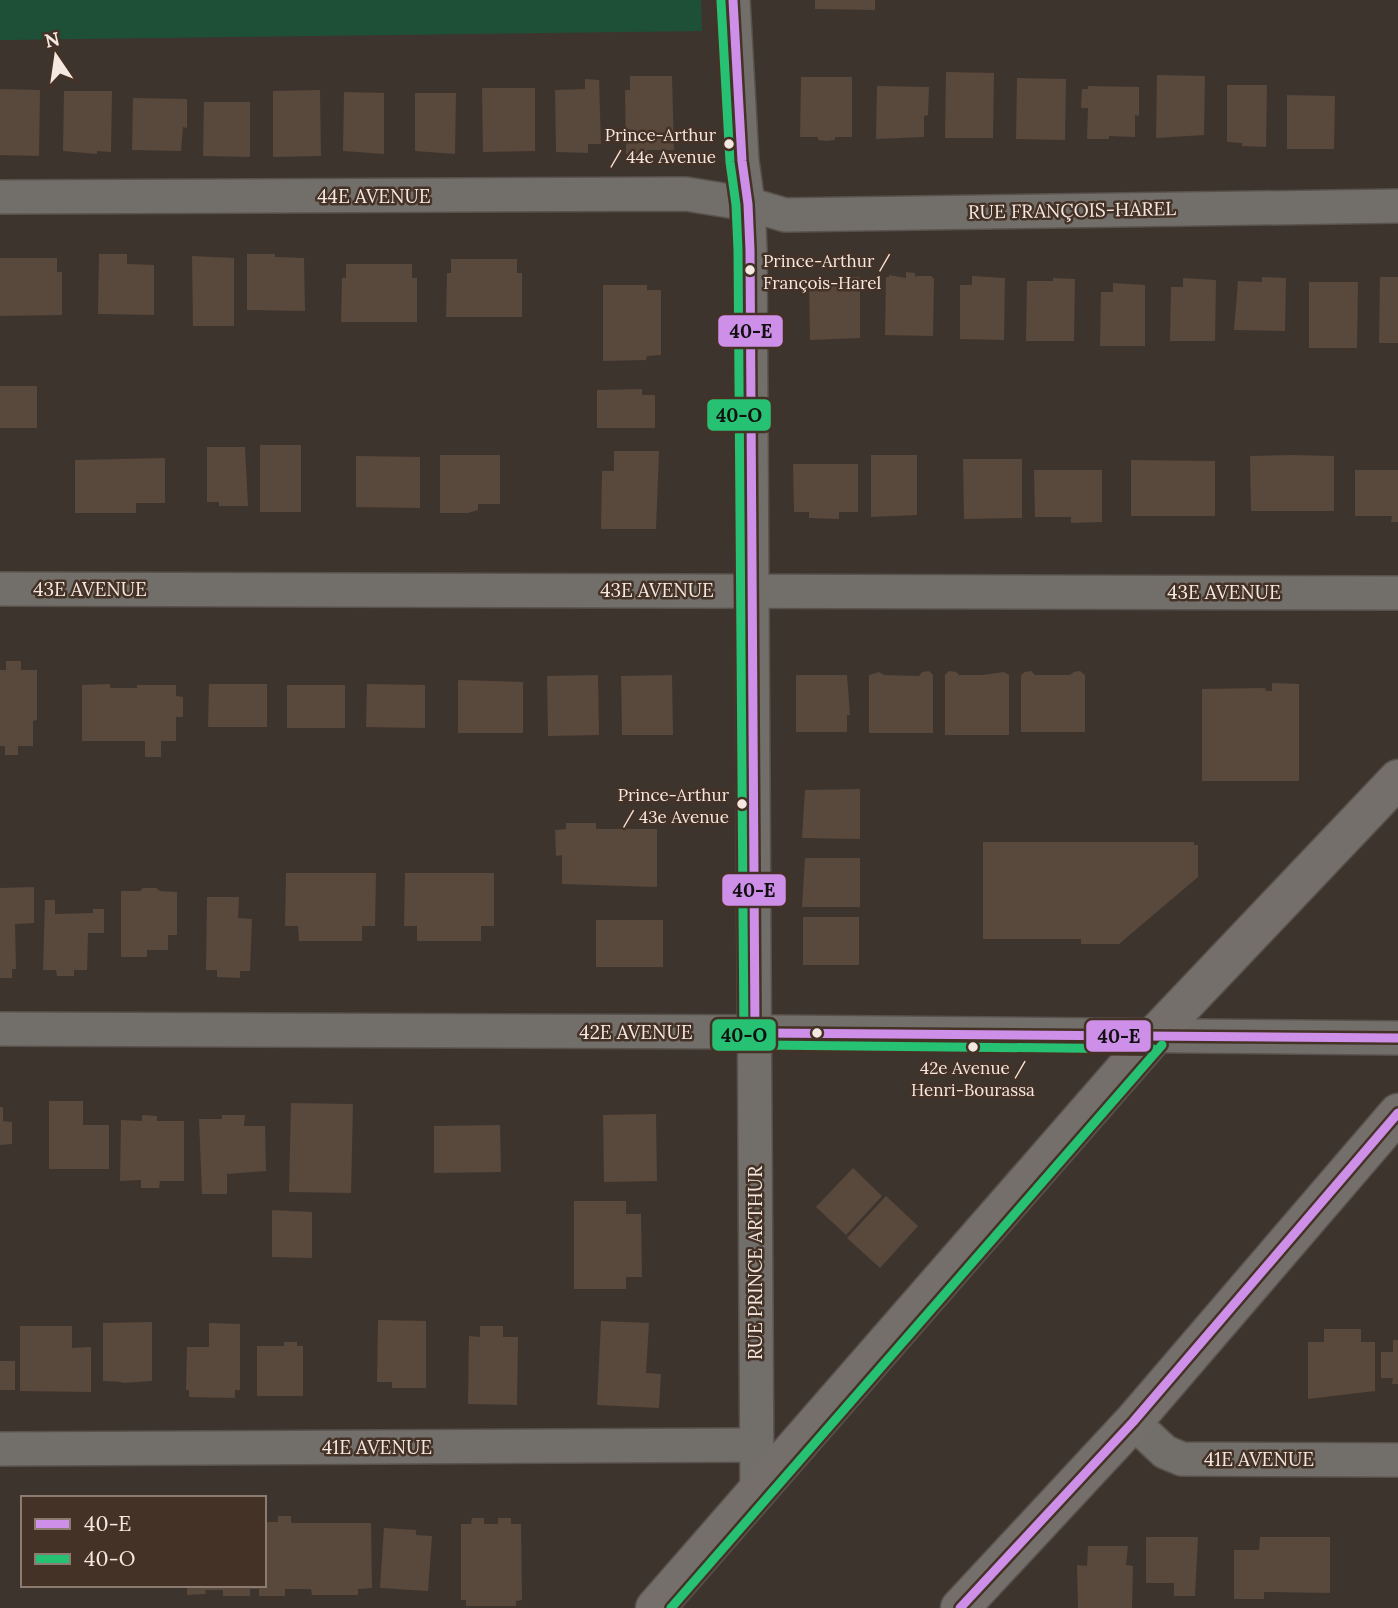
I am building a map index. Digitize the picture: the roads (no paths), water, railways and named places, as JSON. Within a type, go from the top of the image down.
[{"type":"main road","points":[[656,1608],[1153,1037],[1398,779]]},
{"type":"main road","points":[[960,1608],[1133,1422],[1398,1114]]},
{"type":"street","name":"RUE PRINCE ARTHUR","points":[[733,0],[741,161],[748,204],[750,250],[757,1493]]},
{"type":"street","name":"44E AVENUE","points":[[0,197],[685,194],[748,204]]},
{"type":"street","name":"RUE FRANÇOIS-HAREL","points":[[748,204],[785,215],[1398,206]]},
{"type":"street","name":"43E AVENUE","points":[[0,589],[1398,593]]},
{"type":"street","name":"42E AVENUE","points":[[0,1029],[1398,1038]]},
{"type":"street","name":"41E AVENUE","points":[[1133,1422],[1165,1452],[1182,1459],[1398,1460]]},
{"type":"street","name":"41E AVENUE","points":[[0,1449],[755,1445]]},
{"type":"place","name":"Prince-Arthur / 44e Avenue","points":[[729,144]]},
{"type":"place","name":"Prince-Arthur / François-Harel","points":[[750,270]]},
{"type":"place","name":"Prince-Arthur / 43e Avenue","points":[[742,804]]},
{"type":"place","name":"42e Avenue / Henri-Bourassa","points":[[973,1047]]}]
